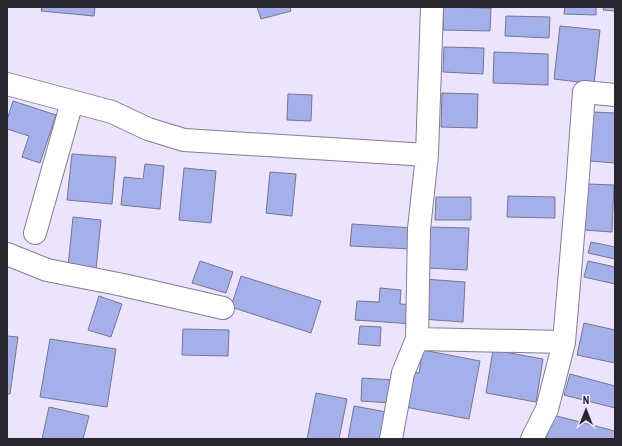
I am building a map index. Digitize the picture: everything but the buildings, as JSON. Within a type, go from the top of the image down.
[{"type":"street","points":[[391,439],[403,373],[417,340],[420,229],[427,154],[432,7]]},
{"type":"street","points":[[7,84],[112,112],[148,129],[184,140],[427,154]]},
{"type":"street","points":[[532,439],[547,409],[564,342],[577,197],[584,92],[615,95]]},
{"type":"street","points":[[35,233],[72,102]]},
{"type":"street","points":[[7,254],[47,270],[123,285],[223,308]]},
{"type":"street","points":[[417,340],[564,342]]}]
